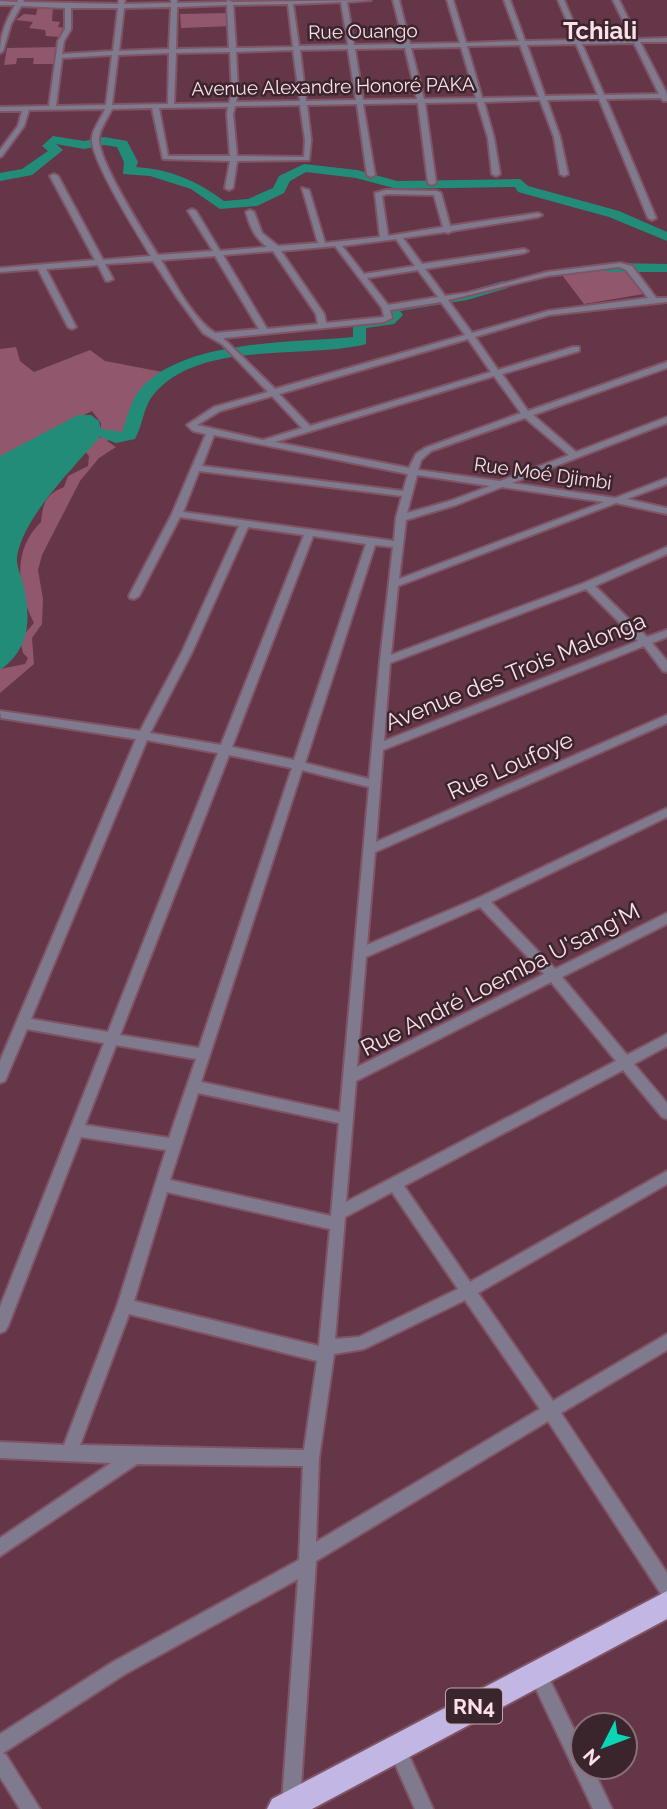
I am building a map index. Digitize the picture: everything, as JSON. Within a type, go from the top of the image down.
[{"type":"highway","name":"RN4","points":[[286,1806],[667,1604]]},
{"type":"street","points":[[344,0],[370,175]]},
{"type":"street","points":[[0,3],[20,2],[68,7],[122,3],[368,0]]},
{"type":"street","points":[[396,0],[421,101],[432,183]]},
{"type":"street","points":[[450,0],[491,138],[496,174]]},
{"type":"street","points":[[507,0],[557,136],[564,174]]},
{"type":"street","points":[[561,0],[652,218]]},
{"type":"street","points":[[616,0],[667,103]]},
{"type":"street","points":[[155,105],[164,158],[307,159],[308,139],[290,1]]},
{"type":"street","points":[[0,51],[8,24],[20,2]]},
{"type":"street","points":[[171,105],[174,2]]},
{"type":"street","points":[[229,188],[234,160],[230,114],[233,104],[233,50],[230,2]]},
{"type":"street","points":[[122,3],[109,106],[104,125],[97,131],[96,144],[155,259],[183,302],[213,336],[225,342],[273,392],[290,415],[309,430]]},
{"type":"street","points":[[52,108],[61,41],[68,29],[68,7]]},
{"type":"street","name":"Rue Ouango","points":[[60,57],[173,51],[667,40]]},
{"type":"street","name":"Avenue Alexandre Honoré PAKA","points":[[0,109],[665,96]]},
{"type":"street","points":[[0,155],[21,126],[26,108]]},
{"type":"street","points":[[54,176],[109,279]]},
{"type":"street","points":[[305,190],[322,245]]},
{"type":"street","points":[[384,238],[378,195],[386,192],[437,193],[448,231]]},
{"type":"street","points":[[192,211],[264,330]]},
{"type":"street","points":[[250,212],[253,226],[264,243],[275,248],[320,314],[322,325]]},
{"type":"street","points":[[0,270],[42,269],[337,244],[448,231],[538,215]]},
{"type":"street","points":[[398,236],[526,414],[573,454]]},
{"type":"street","points":[[213,336],[388,318],[386,308],[337,244]]},
{"type":"street","points":[[363,276],[524,251]]},
{"type":"street","points":[[386,308],[442,299],[547,274],[620,265],[629,268],[664,299]]},
{"type":"street","points":[[42,269],[72,327]]},
{"type":"street","points":[[134,596],[177,514],[211,432],[193,428],[192,423],[217,409],[467,334],[548,313],[664,299]]},
{"type":"street","points":[[261,442],[576,349]]},
{"type":"street","points":[[286,1806],[307,1561],[311,1458],[326,1351],[385,661],[401,518],[413,472],[418,454],[667,365]]},
{"type":"street","points":[[401,518],[453,503],[573,454],[667,420]]},
{"type":"street","name":"Rue Moé Djimbi","points":[[211,432],[413,472],[667,511]]},
{"type":"street","points":[[196,468],[408,494]]},
{"type":"street","points":[[395,584],[667,481]]},
{"type":"street","points":[[177,514],[398,545]]},
{"type":"street","points":[[0,1077],[78,884],[143,736],[187,652],[244,525]]},
{"type":"street","points":[[0,1326],[310,532]]},
{"type":"street","points":[[69,1452],[125,1306],[174,1145],[196,1087],[372,540]]},
{"type":"street","points":[[385,661],[667,551]]},
{"type":"street","points":[[588,584],[646,642],[667,668]]},
{"type":"street","name":"Avenue des Trois Malonga","points":[[378,748],[667,633]]},
{"type":"street","points":[[1,714],[300,763],[375,785]]},
{"type":"street","name":"Rue Loufoye","points":[[370,849],[667,719]]},
{"type":"street","points":[[360,954],[482,901],[667,811]]},
{"type":"street","points":[[482,901],[554,976],[667,1114]]},
{"type":"street","name":"Rue André Loemba U'sang'M","points":[[351,1077],[667,919]]},
{"type":"street","points":[[24,1023],[205,1055]]},
{"type":"street","points":[[163,1185],[338,1219],[395,1185],[667,1041]]},
{"type":"street","points":[[196,1087],[347,1119]]},
{"type":"street","points":[[75,1130],[174,1145]]},
{"type":"street","points":[[125,1306],[326,1351],[359,1344],[466,1292],[667,1177]]},
{"type":"street","points":[[395,1185],[466,1292],[550,1410],[667,1588]]},
{"type":"street","points":[[0,1745],[119,1668],[307,1561],[550,1410],[667,1341]]},
{"type":"street","points":[[0,1450],[135,1457],[311,1458]]},
{"type":"street","points":[[0,1548],[135,1457]]},
{"type":"street","points":[[537,1671],[603,1809]]},
{"type":"street","points":[[397,1748],[424,1809]]},
{"type":"street","points":[[0,1761],[31,1809]]},
{"type":"shaded area","points":[[38,6],[53,7],[52,21],[60,22],[58,27],[65,28],[61,37],[46,36],[45,30],[29,28],[33,22],[16,20],[24,14],[36,15]]},
{"type":"shaded area","points":[[231,13],[233,26],[181,28],[180,14]]},
{"type":"shaded area","points":[[59,47],[57,64],[33,64],[34,58],[17,58],[16,64],[4,65],[7,48]]},
{"type":"shaded area","points":[[612,267],[622,268],[644,294],[584,304],[562,275]]},
{"type":"shaded area","points":[[16,347],[20,361],[34,372],[90,350],[105,361],[168,373],[139,411],[130,429],[107,441],[116,447],[99,458],[80,481],[42,555],[38,570],[43,599],[42,624],[32,638],[34,664],[0,693],[0,669],[25,664],[28,658],[23,653],[20,639],[34,623],[21,583],[20,570],[25,545],[41,522],[44,505],[49,497],[64,487],[68,476],[88,466],[89,456],[80,446],[94,437],[100,438],[101,423],[92,411],[0,457],[0,349]]},
{"type":"shaded area","points":[[78,415],[91,415],[99,421],[102,434],[40,509],[21,541],[17,560],[26,596],[26,631],[18,652],[0,670],[0,456]]},
{"type":"waterway","points":[[0,177],[32,169],[57,150],[48,146],[53,140],[84,145],[104,141],[122,144],[131,162],[128,171],[151,172],[196,186],[220,205],[252,203],[279,190],[284,179],[304,168],[357,174],[397,185],[520,183],[523,189],[614,214],[667,237]]},
{"type":"waterway","points":[[606,268],[667,268]]},
{"type":"waterway","points":[[102,434],[116,438],[129,435],[140,403],[152,386],[171,373],[195,363],[228,353],[361,341],[358,325],[389,321],[395,315],[390,308],[467,296],[503,285]]},
{"type":"district","name":"Tchiali","points":[[600,30]]}]
